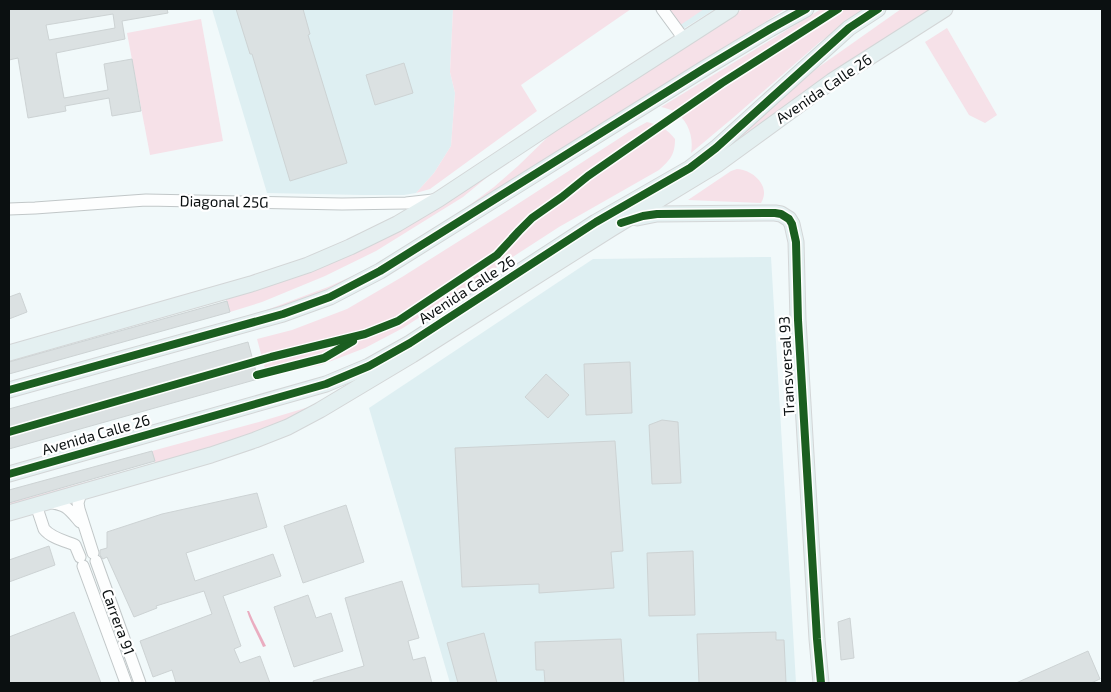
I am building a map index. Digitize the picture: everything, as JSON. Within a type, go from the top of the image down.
[{"type":"main road","points":[[9,353],[241,287],[308,265],[350,248],[397,224],[439,199],[731,9]]},
{"type":"main road","points":[[9,390],[283,314],[330,297],[380,271],[705,68],[806,9]]},
{"type":"main road","name":"Avenida Calle 26","points":[[9,474],[326,384],[386,357],[596,222],[690,168],[716,148],[849,28],[878,9]]},
{"type":"main road","name":"Avenida Calle 26","points":[[9,513],[211,455],[288,427],[320,410],[412,355],[718,164],[832,82],[945,9]]},
{"type":"main road","name":"Transversal 93","points":[[621,223],[643,216],[658,214],[775,214],[786,216],[792,224],[796,242],[798,330],[821,683]]},
{"type":"street","points":[[662,9],[684,39]]},
{"type":"street","name":"Diagonal 25G","points":[[9,208],[35,208],[146,200],[342,204],[406,203],[439,199]]},
{"type":"street","name":"Carrera 91","points":[[81,493],[78,506],[83,525],[140,683]]},
{"type":"street","points":[[41,504],[46,532],[75,545],[88,540]]},
{"type":"street","name":"Carrera 91","points":[[41,504],[60,504],[66,506],[83,525]]},
{"type":"street","name":"Carrera 91","points":[[75,545],[126,683]]},
{"type":"shaded area","points":[[212,9],[453,9],[450,72],[455,93],[451,146],[434,173],[416,193],[404,195],[267,193]]},
{"type":"shaded area","points":[[453,9],[631,9],[521,85],[537,111],[430,189],[416,193],[434,173],[451,146],[455,93],[450,72]]},
{"type":"shaded area","points":[[662,9],[704,9],[676,28]]},
{"type":"shaded area","points":[[669,9],[715,9],[683,29]]},
{"type":"shaded area","points":[[743,9],[785,9],[451,219],[494,187],[555,130]]},
{"type":"shaded area","points":[[821,9],[869,9],[821,41],[691,153],[691,135],[683,119],[673,111],[661,107]]},
{"type":"shaded area","points":[[901,9],[933,9],[685,180],[806,76]]},
{"type":"shaded area","points":[[201,19],[223,141],[150,155],[127,33]]},
{"type":"shaded area","points":[[947,28],[997,115],[985,123],[969,115],[925,42]]},
{"type":"shaded area","points":[[647,122],[663,128],[675,139],[671,157],[659,170],[559,227],[403,328],[365,348],[321,365],[267,376],[257,339],[292,330],[347,309],[402,277]]},
{"type":"shaded area","points":[[737,169],[749,172],[759,180],[764,191],[761,203],[688,200],[731,171]]},
{"type":"shaded area","points":[[491,174],[463,197],[376,251],[325,276],[262,302],[230,312],[226,299],[9,360],[239,292],[435,209]]},
{"type":"shaded area","points":[[398,252],[400,255],[315,299],[256,314],[328,287],[368,269]]},
{"type":"shaded area","points":[[771,257],[796,683],[450,683],[369,408],[593,259]]},
{"type":"shaded area","points":[[332,400],[226,446],[9,507],[9,503],[155,463],[152,451]]},
{"type":"shaded area","points":[[247,611],[249,611],[266,646],[263,647]]},
{"type":"building","points":[[9,9],[167,9],[168,13],[122,21],[125,39],[56,53],[64,98],[108,90],[104,64],[132,59],[141,111],[112,116],[109,98],[65,106],[66,111],[28,118],[18,58],[9,60]],"holes":[[[113,14],[115,28],[49,40],[46,25]]]},
{"type":"building","points":[[236,9],[303,9],[310,34],[308,35],[347,163],[290,181],[252,54],[250,54]]},
{"type":"building","points":[[404,63],[413,93],[375,105],[366,75]]},
{"type":"building","points":[[20,293],[27,312],[9,319],[9,297]]},
{"type":"building","points":[[227,301],[230,312],[9,374],[9,362]]},
{"type":"building","points":[[248,342],[258,379],[9,449],[9,409]]},
{"type":"building","points":[[630,362],[632,413],[586,415],[584,364]]},
{"type":"building","points":[[546,374],[569,395],[548,418],[525,397]]},
{"type":"building","points":[[662,420],[678,422],[681,483],[652,484],[649,425]]},
{"type":"building","points":[[615,441],[623,551],[611,552],[614,588],[539,593],[539,584],[462,587],[455,448]]},
{"type":"building","points":[[152,451],[155,461],[9,503],[9,490]]},
{"type":"building","points":[[257,493],[267,527],[186,553],[195,581],[273,554],[281,576],[223,596],[241,646],[234,649],[240,663],[260,656],[270,683],[176,683],[172,670],[153,677],[140,641],[212,614],[204,591],[156,606],[157,608],[134,617],[107,557],[103,559],[100,555],[100,550],[107,548],[107,532],[162,514]]},
{"type":"building","points":[[346,505],[364,562],[303,583],[284,526]]},
{"type":"building","points":[[49,546],[55,565],[9,582],[9,560]]},
{"type":"building","points":[[693,551],[695,615],[649,616],[647,553]]},
{"type":"building","points":[[402,581],[419,638],[408,641],[413,660],[425,657],[432,683],[314,683],[313,681],[364,666],[345,598]]},
{"type":"building","points":[[308,595],[316,618],[331,613],[343,651],[294,667],[274,607]]},
{"type":"building","points":[[74,612],[101,683],[9,683],[9,637]]},
{"type":"building","points":[[850,618],[854,658],[841,660],[838,622]]},
{"type":"building","points":[[776,632],[776,640],[784,640],[786,683],[699,683],[697,634]]},
{"type":"building","points":[[484,633],[497,683],[458,683],[447,643]]},
{"type":"building","points":[[621,639],[624,683],[545,683],[544,670],[536,670],[535,642]]},
{"type":"building","points":[[1088,651],[1100,679],[1091,683],[1016,683]]},
{"type":"cycle path","points":[[9,390],[283,314],[330,297],[380,271],[705,68],[806,9]]},
{"type":"cycle path","points":[[9,432],[271,357],[365,334],[398,321],[497,255],[532,218],[588,176],[722,83],[838,9]]},
{"type":"cycle path","points":[[9,474],[326,384],[369,366],[410,343],[596,222],[690,168],[716,148],[849,28],[878,9]]},
{"type":"cycle path","points":[[621,223],[657,214],[775,213],[789,219],[792,224],[796,242],[798,320],[821,683]]},
{"type":"cycle path","points":[[257,375],[324,358],[353,341]]}]
